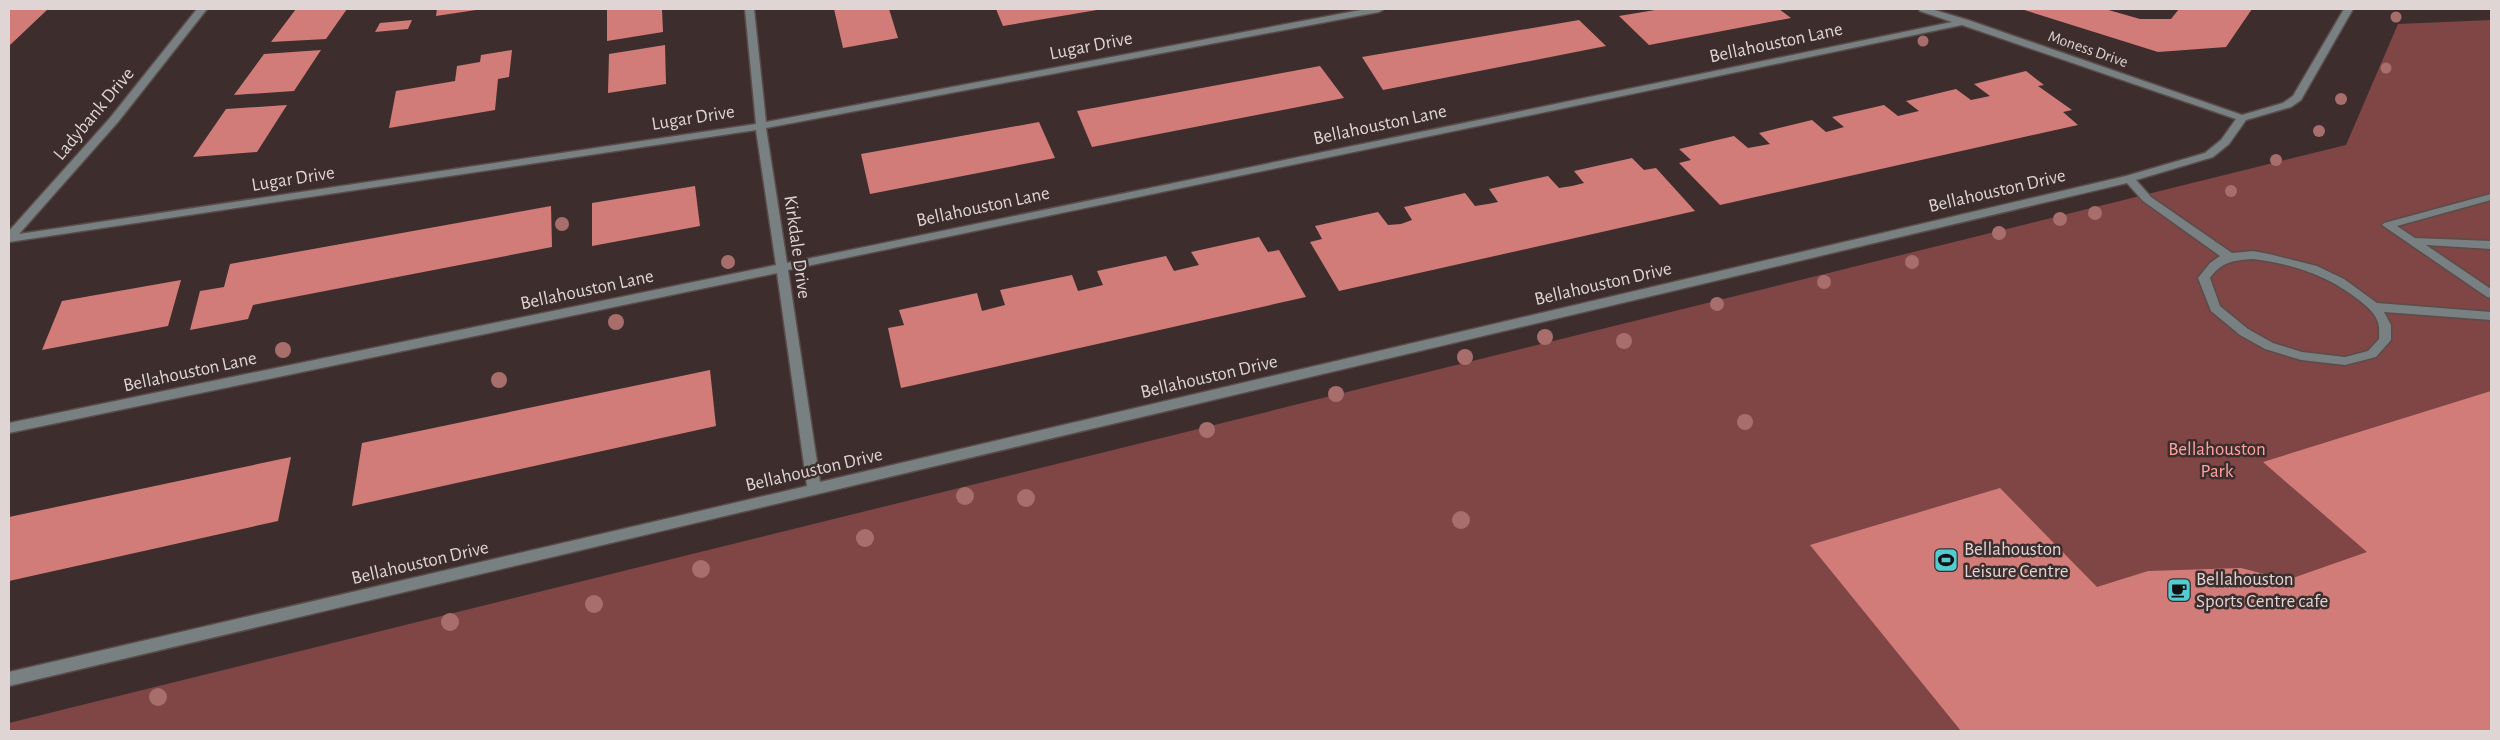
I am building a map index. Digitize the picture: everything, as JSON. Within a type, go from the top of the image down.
[{"type":"street","name":"Ladybank Drive","points":[[9,238],[114,120],[202,9]]},
{"type":"street","name":"Kirkdale Drive","points":[[749,9],[762,126],[814,490]]},
{"type":"street","name":"Lugar Drive","points":[[9,238],[762,126],[1379,9]]},
{"type":"street","name":"Moness Drive","points":[[1923,9],[2242,118]]},
{"type":"street","points":[[2242,118],[2287,106],[2297,98],[2349,9]]},
{"type":"street","name":"Bellahouston Lane","points":[[9,428],[1965,22]]},
{"type":"street","name":"Bellahouston Drive","points":[[9,679],[2129,179],[2209,155],[2225,142],[2242,118]]},
{"type":"street","points":[[2129,179],[2147,199],[2229,257]]},
{"type":"street","points":[[2491,197],[2388,225],[2491,294]]},
{"type":"street","points":[[2412,241],[2491,245]]},
{"type":"street","points":[[2252,255],[2283,258],[2316,268],[2350,286],[2374,307],[2384,323],[2385,340],[2372,354],[2345,361],[2301,356],[2269,346],[2244,332],[2215,308],[2204,278],[2213,265],[2229,257],[2252,255]]},
{"type":"street","points":[[2374,307],[2491,316]]},
{"type":"green space","name":"Bellahouston Park","points":[[2491,20],[2491,731],[9,731],[9,723],[2346,145],[2398,24]]},
{"type":"building","points":[[9,9],[48,9],[9,46]]},
{"type":"building","points":[[296,9],[347,9],[326,39],[271,42]]},
{"type":"building","points":[[437,9],[476,9],[476,10],[436,16]]},
{"type":"building","points":[[607,9],[662,9],[663,32],[607,41]]},
{"type":"building","points":[[834,9],[889,9],[898,38],[843,48]]},
{"type":"building","points":[[996,9],[1097,9],[1097,10],[1003,26]]},
{"type":"building","points":[[1661,9],[1779,9],[1791,18],[1649,45],[1619,16]]},
{"type":"building","points":[[2021,9],[2105,9],[2140,19],[2171,19],[2179,9],[2252,9],[2226,47],[2158,52]]},
{"type":"building","points":[[412,20],[408,29],[375,32],[380,23]]},
{"type":"building","points":[[1579,20],[1606,46],[1383,90],[1362,57]]},
{"type":"building","points":[[665,45],[666,84],[608,93],[609,54]]},
{"type":"building","points":[[321,50],[294,91],[234,95],[264,54]]},
{"type":"building","points":[[512,50],[509,77],[498,79],[495,110],[389,128],[396,91],[455,81],[457,66],[480,62],[481,55]]},
{"type":"building","points":[[1320,66],[1344,98],[1092,147],[1077,111]]},
{"type":"building","points":[[2026,71],[2044,85],[2038,86],[2072,110],[2063,112],[2078,125],[1720,205],[1679,163],[1691,160],[1679,149],[1734,136],[1748,148],[1770,144],[1759,133],[1812,120],[1826,132],[1844,127],[1832,117],[1884,105],[1898,116],[1919,111],[1906,101],[1956,89],[1971,100],[1990,96],[1974,84]]},
{"type":"building","points":[[287,105],[257,152],[193,157],[226,109]]},
{"type":"building","points":[[1039,122],[1055,158],[870,194],[861,154]]},
{"type":"building","points":[[1632,158],[1644,170],[1656,168],[1695,211],[1339,291],[1310,242],[1322,239],[1315,226],[1378,212],[1388,225],[1401,224],[1412,220],[1404,207],[1465,193],[1475,206],[1498,202],[1489,189],[1548,176],[1559,188],[1572,186],[1584,183],[1574,171]]},
{"type":"building","points":[[695,186],[700,226],[592,246],[592,203]]},
{"type":"building","points":[[551,206],[552,247],[253,305],[248,319],[190,330],[200,291],[224,287],[230,264]]},
{"type":"building","points":[[1259,237],[1268,252],[1279,250],[1306,297],[901,388],[888,328],[904,325],[899,310],[977,293],[982,311],[1005,305],[1000,290],[1072,275],[1078,291],[1103,285],[1097,271],[1166,256],[1174,271],[1199,265],[1191,252]]},
{"type":"building","points":[[181,280],[168,326],[42,350],[62,301]]},
{"type":"building","points":[[710,370],[716,426],[352,506],[362,443]]},
{"type":"building","name":"Bellahouston Leisure Centre","points":[[2491,391],[2491,731],[1961,731],[1810,545],[2000,488],[2097,587],[2148,571],[2241,568],[2287,580],[2367,552],[2263,462]]},
{"type":"building","points":[[291,457],[278,521],[9,581],[9,517]]},
{"type":"place","name":"Bellahouston Leisure Centre","points":[[1946,560]]},
{"type":"place","name":"Bellahouston Sports Centre cafe","points":[[2179,590]]}]
